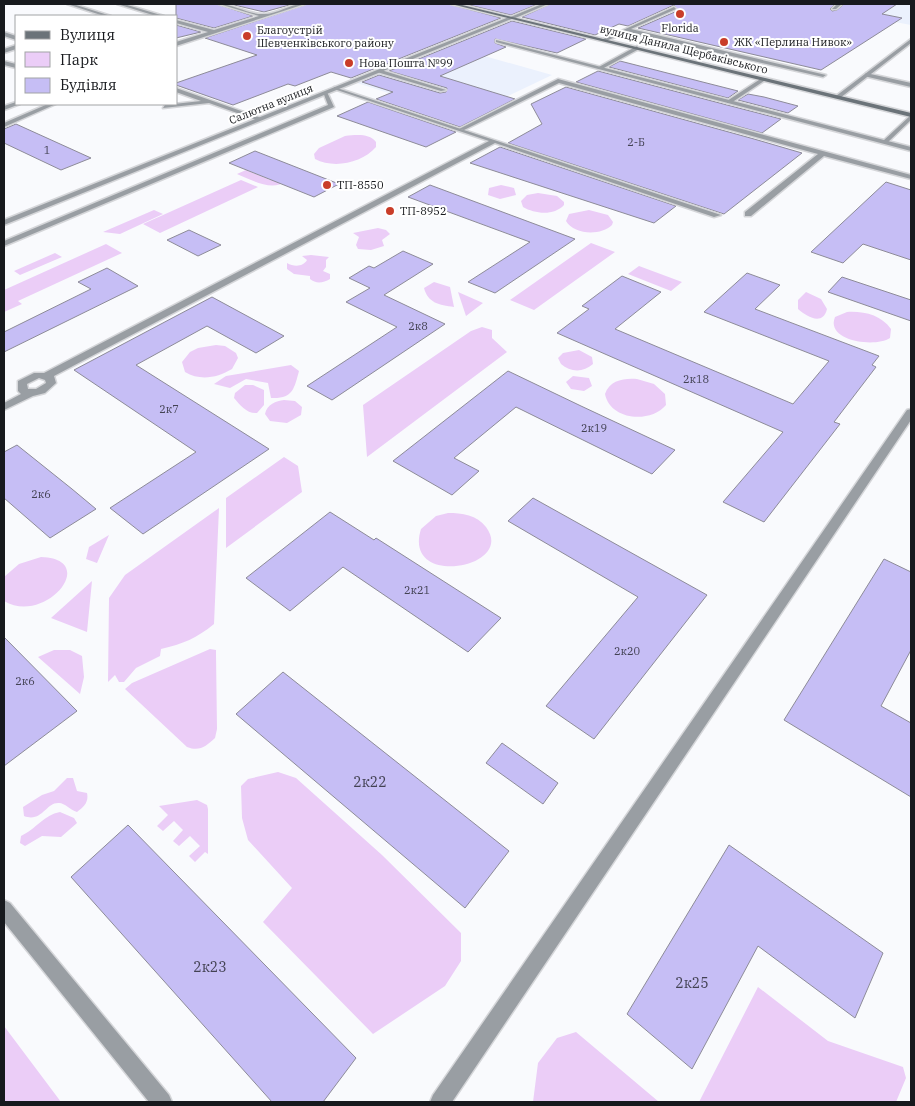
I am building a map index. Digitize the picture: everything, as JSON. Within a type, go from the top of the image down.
[{"type":"main road","name":"вулиця Данила Щербаківського","points":[[452,4],[911,116]]},
{"type":"street","points":[[69,4],[105,15]]},
{"type":"street","points":[[119,4],[158,15]]},
{"type":"street","points":[[221,4],[265,16]]},
{"type":"street","points":[[178,43],[304,4]]},
{"type":"street","name":"Салютна вулиця","points":[[4,222],[546,4]]},
{"type":"street","points":[[834,8],[840,4]]},
{"type":"street","points":[[604,40],[674,8]]},
{"type":"street","points":[[178,22],[214,32]]},
{"type":"street","points":[[627,30],[823,75]]},
{"type":"street","points":[[178,36],[191,40]]},
{"type":"street","points":[[498,41],[911,149]]},
{"type":"street","points":[[838,97],[911,41]]},
{"type":"street","points":[[600,68],[637,48]]},
{"type":"street","points":[[379,71],[443,90]]},
{"type":"street","points":[[866,75],[911,85]]},
{"type":"street","points":[[729,102],[764,79]]},
{"type":"street","points":[[462,129],[558,81],[911,178]]},
{"type":"street","points":[[336,88],[462,129],[463,132],[492,142],[717,216]]},
{"type":"street","points":[[178,91],[259,119]]},
{"type":"street","points":[[4,244],[332,106],[325,93]]},
{"type":"street","points":[[166,107],[210,102]]},
{"type":"street","points":[[4,125],[51,105]]},
{"type":"street","points":[[885,142],[911,116]]},
{"type":"street","points":[[30,393],[21,388],[22,383],[34,376],[47,376],[492,142]]},
{"type":"street","points":[[748,214],[823,153]]},
{"type":"street","points":[[4,407],[48,386],[51,380],[47,376]]},
{"type":"street","points":[[440,1102],[911,412]]},
{"type":"street","points":[[4,909],[162,1102]]},
{"type":"shaded area","points":[[710,4],[911,4],[911,25],[831,10],[703,8]]},
{"type":"shaded area","points":[[449,46],[552,75],[464,117],[357,83]]},
{"type":"green space","points":[[362,135],[370,137],[376,142],[376,147],[363,157],[347,163],[331,164],[315,159],[314,154],[319,148],[345,136]]},
{"type":"green space","points":[[246,170],[270,180],[276,177],[286,181],[280,184],[268,185],[255,182],[237,174]]},
{"type":"green space","points":[[241,180],[258,187],[160,233],[143,224]]},
{"type":"green space","points":[[501,185],[514,188],[516,195],[500,199],[488,195],[489,188]]},
{"type":"green space","points":[[538,193],[557,196],[564,202],[564,205],[555,211],[544,213],[523,207],[521,201],[527,195]]},
{"type":"green space","points":[[154,210],[163,214],[120,234],[103,232]]},
{"type":"green space","points":[[589,210],[608,215],[613,222],[612,225],[601,231],[588,232],[575,229],[566,221],[569,214]]},
{"type":"green space","points":[[378,228],[386,230],[390,234],[382,240],[384,246],[371,250],[358,249],[356,245],[359,237],[353,233]]},
{"type":"green space","points":[[591,243],[615,252],[534,310],[510,300]]},
{"type":"green space","points":[[106,244],[122,253],[18,301],[22,304],[4,312],[4,290]]},
{"type":"green space","points":[[55,253],[62,257],[20,275],[14,271]]},
{"type":"green space","points":[[302,256],[329,257],[326,260],[326,267],[323,271],[330,274],[330,279],[322,282],[312,281],[310,276],[294,274],[287,269],[287,263],[295,266],[301,265],[307,260]]},
{"type":"green space","points":[[639,266],[682,282],[671,291],[628,274]]},
{"type":"green space","points":[[434,282],[450,287],[454,307],[439,304],[428,297],[424,288]]},
{"type":"green space","points":[[458,292],[483,303],[466,316]]},
{"type":"green space","points":[[806,292],[821,299],[827,309],[822,317],[818,319],[810,317],[798,309],[798,300]]},
{"type":"green space","points":[[847,312],[866,313],[882,320],[891,329],[890,338],[883,341],[863,342],[844,337],[837,332],[834,325],[835,317]]},
{"type":"green space","points":[[482,327],[492,330],[492,338],[507,352],[367,457],[363,405],[471,331]]},
{"type":"green space","points":[[216,345],[225,346],[236,353],[238,358],[232,369],[220,375],[208,377],[197,377],[185,372],[182,362],[190,352],[198,348]]},
{"type":"green space","points":[[579,350],[592,357],[593,364],[585,369],[572,370],[561,364],[558,358],[563,353]]},
{"type":"green space","points":[[291,365],[299,371],[294,388],[284,397],[271,398],[268,383],[246,379],[230,388],[214,384],[226,376]]},
{"type":"green space","points":[[573,376],[589,378],[592,386],[584,391],[571,389],[566,382]]},
{"type":"green space","points":[[637,379],[654,384],[665,394],[666,405],[659,411],[641,417],[622,414],[614,409],[608,403],[605,394],[607,389],[618,381]]},
{"type":"green space","points":[[245,385],[253,385],[264,390],[264,405],[257,413],[247,411],[234,398],[235,393]]},
{"type":"green space","points":[[284,400],[295,401],[302,407],[301,415],[287,423],[270,421],[265,414],[270,405]]},
{"type":"green space","points":[[284,457],[298,466],[302,492],[226,548],[226,498]]},
{"type":"green space","points":[[219,508],[214,624],[189,640],[161,649],[160,656],[136,668],[124,682],[119,682],[115,675],[108,682],[109,598],[125,575]]},
{"type":"green space","points":[[448,513],[469,516],[478,520],[486,527],[491,541],[486,553],[474,561],[458,566],[441,566],[428,560],[420,548],[421,529],[436,516]]},
{"type":"green space","points":[[109,535],[97,563],[86,559],[89,547]]},
{"type":"green space","points":[[41,557],[58,560],[66,568],[66,578],[60,589],[50,599],[36,605],[20,606],[4,601],[4,577],[19,564]]},
{"type":"green space","points":[[92,581],[87,632],[51,618]]},
{"type":"green space","points":[[210,649],[216,650],[217,729],[215,738],[196,749],[187,747],[125,689],[132,683]]},
{"type":"green space","points":[[54,650],[70,650],[82,656],[84,677],[80,694],[38,657]]},
{"type":"green space","points":[[278,772],[296,778],[382,855],[461,933],[461,961],[445,986],[373,1034],[263,922],[292,888],[248,840],[242,818],[241,786],[248,779]]},
{"type":"green space","points":[[67,778],[73,778],[77,791],[87,793],[87,802],[82,808],[77,812],[59,803],[35,817],[24,816],[23,807],[42,795],[54,791]]},
{"type":"green space","points":[[197,800],[207,805],[208,809],[208,854],[205,852],[195,862],[189,856],[200,846],[190,836],[179,846],[173,841],[183,830],[174,821],[163,831],[157,826],[168,815],[159,806]]},
{"type":"green space","points":[[60,812],[74,818],[77,823],[61,837],[42,836],[25,846],[20,843],[21,836],[49,816]]},
{"type":"green space","points":[[758,987],[828,1041],[903,1067],[906,1078],[896,1102],[699,1102]]},
{"type":"green space","points":[[4,1026],[61,1102],[4,1102]]},
{"type":"green space","points":[[576,1032],[659,1102],[533,1102],[538,1063],[557,1038]]},
{"type":"building","points":[[176,4],[217,4],[253,16],[214,28],[178,19],[178,15],[176,15]]},
{"type":"building","points":[[230,4],[293,4],[264,12]]},
{"type":"building","points":[[307,4],[449,4],[501,18],[351,78],[331,72],[295,86],[288,84],[233,105],[178,86],[178,82],[257,55],[205,38]]},
{"type":"building","points":[[465,4],[538,4],[511,15]]},
{"type":"building","points":[[550,4],[835,4],[830,9],[832,11],[837,10],[844,4],[897,4],[882,14],[902,18],[821,70],[638,28],[677,11],[674,5],[628,26],[619,24],[595,35],[522,17]]},
{"type":"building","points":[[512,21],[586,39],[557,53],[495,39],[495,43],[506,47],[440,76],[515,99],[460,127],[376,99],[393,92],[362,82],[379,75],[440,93],[446,92],[447,88],[389,71]]},
{"type":"building","points":[[178,26],[201,32],[178,38]]},
{"type":"building","points":[[620,61],[738,91],[728,98],[609,67]]},
{"type":"building","points":[[598,71],[781,119],[762,133],[576,82]]},
{"type":"building","points":[[566,87],[802,153],[724,214],[508,143],[542,124],[531,104]]},
{"type":"building","points":[[748,94],[798,106],[788,113],[738,100]]},
{"type":"building","points":[[368,102],[456,132],[426,147],[337,116]]},
{"type":"building","points":[[16,124],[91,158],[61,170],[4,143],[4,129]]},
{"type":"building","points":[[500,147],[676,206],[654,223],[470,163]]},
{"type":"building","points":[[255,151],[339,184],[314,197],[229,163]]},
{"type":"building","points":[[886,182],[911,190],[911,260],[863,244],[843,263],[811,252]]},
{"type":"building","points":[[430,185],[575,239],[495,293],[468,282],[530,242],[408,197]]},
{"type":"building","points":[[189,230],[221,245],[198,256],[167,240]]},
{"type":"building","points":[[403,251],[433,264],[384,295],[445,324],[332,400],[307,386],[397,327],[346,302],[370,288],[349,278],[369,266],[374,268]]},
{"type":"building","points":[[107,268],[138,286],[4,352],[4,332],[91,289],[78,282]]},
{"type":"building","points":[[747,273],[780,285],[755,309],[879,356],[872,365],[876,367],[834,422],[840,424],[764,522],[723,502],[783,432],[557,333],[589,309],[582,306],[622,276],[661,292],[615,329],[793,404],[829,361],[704,312]]},
{"type":"building","points":[[842,277],[911,300],[911,321],[828,292]]},
{"type":"building","points":[[212,297],[284,336],[256,353],[207,326],[136,365],[269,449],[143,534],[110,508],[196,452],[74,370]]},
{"type":"building","points":[[508,371],[675,450],[652,474],[516,407],[454,458],[479,471],[452,495],[393,461]]},
{"type":"building","points":[[17,445],[96,509],[50,538],[4,498],[4,452]]},
{"type":"building","points":[[533,498],[707,595],[594,739],[546,706],[638,597],[508,521]]},
{"type":"building","points":[[330,512],[374,540],[376,538],[501,618],[468,652],[343,567],[290,611],[246,578]]},
{"type":"building","points":[[884,559],[911,572],[911,650],[881,706],[911,723],[911,797],[784,720]]},
{"type":"building","points":[[4,637],[77,711],[4,766]]},
{"type":"building","points":[[283,672],[509,851],[465,908],[236,714]]},
{"type":"building","points":[[502,743],[558,783],[543,804],[486,763]]},
{"type":"building","points":[[128,825],[356,1058],[323,1102],[272,1102],[71,877]]},
{"type":"building","points":[[729,845],[883,953],[855,1018],[758,946],[692,1069],[627,1014]]},
{"type":"place","name":"Florida","points":[[680,14]]},
{"type":"place","name":"Благоустрій Шевченківського району","points":[[247,36]]},
{"type":"place","name":"ЖК «Перлина Нивок»","points":[[724,42]]},
{"type":"place","name":"Нова Пошта №99","points":[[349,63]]},
{"type":"place","name":"ТП-8550","points":[[327,185]]},
{"type":"place","name":"ТП-8952","points":[[390,211]]}]
